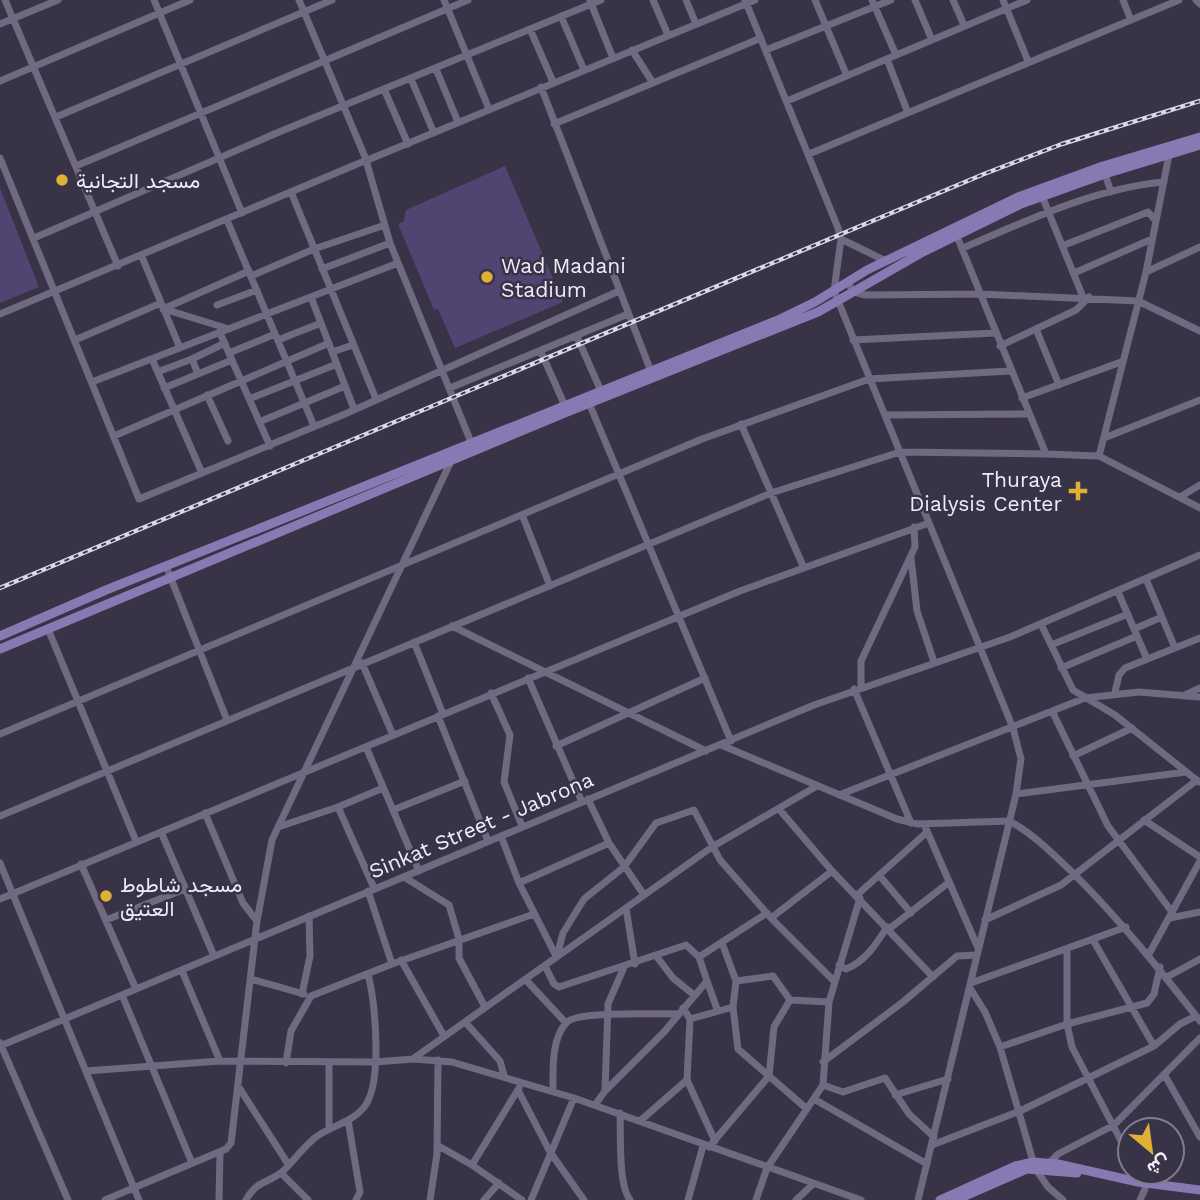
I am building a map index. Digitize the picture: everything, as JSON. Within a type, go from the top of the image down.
[{"type":"main road","points":[[473,447],[601,391],[652,375],[838,302],[931,244],[1039,189],[1200,136]]},
{"type":"main road","points":[[0,636],[166,566],[589,403],[778,320],[886,261],[1042,196],[1105,174],[1198,148]]},
{"type":"main road","points":[[0,649],[453,454]]},
{"type":"main road","points":[[956,1200],[1034,1165]]},
{"type":"main road","points":[[940,1200],[1015,1166],[1046,1166],[1116,1180]]},
{"type":"main road","points":[[1148,1186],[1200,1195]]},
{"type":"main road","points":[[1154,1186],[1200,1190]]},
{"type":"street","points":[[5,0],[118,267]]},
{"type":"street","points":[[0,24],[58,0]]},
{"type":"street","points":[[153,0],[242,213]]},
{"type":"street","points":[[0,82],[190,0]]},
{"type":"street","points":[[299,0],[366,161],[390,243],[473,447]]},
{"type":"street","points":[[56,117],[180,62],[332,0]]},
{"type":"street","points":[[444,0],[489,109]]},
{"type":"street","points":[[76,166],[468,0]]},
{"type":"street","points":[[34,238],[343,106],[601,0]]},
{"type":"street","points":[[653,0],[668,35]]},
{"type":"street","points":[[687,0],[696,24]]},
{"type":"street","points":[[0,314],[755,0]]},
{"type":"street","points":[[815,0],[847,76]]},
{"type":"street","points":[[766,50],[827,27],[874,3],[891,0]]},
{"type":"street","points":[[915,0],[932,40]]},
{"type":"street","points":[[953,0],[964,26]]},
{"type":"street","points":[[1003,0],[1028,61]]},
{"type":"street","points":[[787,101],[1027,0]]},
{"type":"street","points":[[1123,0],[1130,18]]},
{"type":"street","points":[[809,153],[1179,0]]},
{"type":"street","points":[[1196,0],[1200,4]]},
{"type":"street","points":[[591,2],[613,58]]},
{"type":"street","points":[[746,2],[809,153],[841,239],[834,291],[1013,728],[1021,759],[1016,794],[918,1200]]},
{"type":"street","points":[[874,3],[896,55]]},
{"type":"street","points":[[561,16],[584,70]]},
{"type":"street","points":[[530,29],[553,82]]},
{"type":"street","points":[[554,124],[761,38]]},
{"type":"street","points":[[632,50],[653,83]]},
{"type":"street","points":[[887,59],[908,113]]},
{"type":"street","points":[[436,69],[458,122]]},
{"type":"street","points":[[411,79],[434,132]]},
{"type":"street","points":[[541,87],[652,375]]},
{"type":"street","points":[[384,89],[408,144]]},
{"type":"street","points":[[1099,456],[1146,272],[1169,155]]},
{"type":"street","points":[[0,158],[57,292],[139,499],[270,446],[619,291]]},
{"type":"street","points":[[1105,174],[1111,192]]},
{"type":"street","points":[[963,248],[1111,192],[1164,182]]},
{"type":"street","points":[[291,192],[376,399]]},
{"type":"street","points":[[1042,196],[1086,297]]},
{"type":"street","points":[[1062,246],[1148,212],[1156,221]]},
{"type":"street","points":[[227,220],[314,426]]},
{"type":"street","points":[[75,340],[314,249],[385,225]]},
{"type":"street","points":[[956,234],[1045,454]]},
{"type":"street","points":[[841,239],[886,261]]},
{"type":"street","points":[[1074,273],[1152,239]]},
{"type":"street","points":[[322,269],[390,243]]},
{"type":"street","points":[[1146,272],[1200,247]]},
{"type":"street","points":[[142,257],[180,348]]},
{"type":"street","points":[[92,382],[398,263]]},
{"type":"street","points":[[847,282],[854,292],[876,296],[980,294],[1138,301],[1200,331]]},
{"type":"street","points":[[217,305],[257,290]]},
{"type":"street","points":[[311,297],[354,409]]},
{"type":"street","points":[[1000,345],[1076,310],[1086,297]]},
{"type":"street","points":[[162,306],[229,329]]},
{"type":"street","points":[[450,388],[628,314]]},
{"type":"street","points":[[164,388],[198,374],[230,356],[276,337],[321,323]]},
{"type":"street","points":[[1036,329],[1059,385]]},
{"type":"street","points":[[220,333],[270,446]]},
{"type":"street","points":[[853,341],[995,333]]},
{"type":"street","points":[[577,337],[601,391]]},
{"type":"street","points":[[160,372],[225,343]]},
{"type":"street","points":[[114,436],[240,379],[329,344]]},
{"type":"street","points":[[332,352],[353,345]]},
{"type":"street","points":[[541,352],[565,406]]},
{"type":"street","points":[[152,359],[202,473]]},
{"type":"street","points":[[192,359],[198,374]]},
{"type":"street","points":[[1022,398],[1121,362]]},
{"type":"street","points":[[249,400],[337,364]]},
{"type":"street","points":[[0,734],[741,424],[870,379],[1010,371]]},
{"type":"street","points":[[259,422],[303,401],[345,386]]},
{"type":"street","points":[[207,395],[228,441]]},
{"type":"street","points":[[1104,438],[1200,400]]},
{"type":"street","points":[[589,403],[731,741]]},
{"type":"street","points":[[884,415],[1029,414]]},
{"type":"street","points":[[741,424],[803,566]]},
{"type":"street","points":[[0,816],[771,493],[900,452],[1099,456],[1200,508]]},
{"type":"street","points":[[104,1200],[220,1152],[231,1143],[240,1089],[239,1061],[265,866],[278,827],[453,454]]},
{"type":"street","points":[[1180,497],[1200,485]]},
{"type":"street","points":[[523,517],[550,586]]},
{"type":"street","points":[[0,899],[803,566],[929,523]]},
{"type":"street","points":[[912,823],[858,688],[861,661],[917,543],[914,527]]},
{"type":"street","name":"Sinkat Street - Jabrona","points":[[0,1044],[183,971],[522,826],[858,688],[979,648],[1041,624],[1200,555]]},
{"type":"street","points":[[911,557],[918,611],[934,662]]},
{"type":"street","points":[[166,566],[227,720]]},
{"type":"street","points":[[1146,579],[1175,648]]},
{"type":"street","points":[[1118,592],[1147,659]]},
{"type":"street","points":[[1051,645],[1128,614]]},
{"type":"street","points":[[1061,668],[1162,617]]},
{"type":"street","points":[[985,920],[1028,902],[1074,875],[1198,782],[1132,728],[1070,687],[1041,624]]},
{"type":"street","points":[[452,626],[541,673],[629,712],[706,751]]},
{"type":"street","points":[[48,629],[136,841]]},
{"type":"street","points":[[1115,692],[1121,671],[1200,638]]},
{"type":"street","points":[[414,642],[488,841]]},
{"type":"street","points":[[362,663],[393,735]]},
{"type":"street","points":[[528,678],[556,746],[585,801],[644,895]]},
{"type":"street","points":[[556,746],[705,678]]},
{"type":"street","points":[[1184,695],[1200,688]]},
{"type":"street","points":[[839,795],[1085,698],[1115,692],[1200,696]]},
{"type":"street","points":[[492,693],[510,735],[504,782],[522,826]]},
{"type":"street","points":[[1052,711],[1087,786],[1118,840],[1171,915]]},
{"type":"street","points":[[1073,756],[1132,728]]},
{"type":"street","points":[[721,746],[925,828],[1009,821],[1074,875],[1126,927],[1160,967],[1198,1019],[1180,1024],[1154,1046],[1020,1111],[933,1141]]},
{"type":"street","points":[[366,747],[419,871]]},
{"type":"street","points":[[1016,794],[1186,772]]},
{"type":"street","points":[[393,810],[465,781]]},
{"type":"street","points":[[414,1059],[712,847],[817,786]]},
{"type":"street","points":[[278,827],[338,807],[383,788]]},
{"type":"street","points":[[338,807],[371,890],[392,964]]},
{"type":"street","points":[[779,809],[832,871],[933,976]]},
{"type":"street","points":[[556,957],[563,933],[584,899],[624,867],[656,823],[690,810],[697,813],[712,847],[769,916],[834,981]]},
{"type":"street","points":[[205,813],[243,903],[257,921]]},
{"type":"street","points":[[1144,820],[1200,859],[1149,954]]},
{"type":"street","points":[[756,1200],[767,1168],[823,1085],[829,1002],[859,897],[925,828]]},
{"type":"street","points":[[925,828],[978,952]]},
{"type":"street","points":[[161,832],[214,956]]},
{"type":"street","points":[[501,836],[519,883],[556,957]]},
{"type":"street","points":[[519,883],[609,842]]},
{"type":"street","points":[[0,863],[139,1200]]},
{"type":"street","points":[[81,864],[136,989]]},
{"type":"street","points":[[699,957],[769,916],[832,871]]},
{"type":"street","points":[[879,875],[911,913]]},
{"type":"street","points":[[404,877],[449,905],[459,939],[462,966],[485,1007]]},
{"type":"street","points":[[839,965],[846,969],[853,967],[873,949],[888,928],[948,883]]},
{"type":"street","points":[[106,920],[185,889]]},
{"type":"street","points":[[626,908],[635,964]]},
{"type":"street","points":[[1171,915],[1200,912]]},
{"type":"street","points":[[251,979],[311,996],[401,960],[534,914]]},
{"type":"street","points":[[302,994],[310,956],[309,916]]},
{"type":"street","points":[[971,986],[1126,927]]},
{"type":"street","points":[[1093,940],[1154,1046]]},
{"type":"street","points":[[722,943],[736,981],[733,1007],[738,1049],[807,1109]]},
{"type":"street","points":[[545,966],[554,984],[559,987],[657,957],[686,945],[699,957],[717,1009]]},
{"type":"street","points":[[1067,950],[1067,1024],[1072,1047],[1116,1129]]},
{"type":"street","points":[[823,1062],[957,957],[978,952]]},
{"type":"street","points":[[657,957],[673,978],[694,995]]},
{"type":"street","points":[[1167,977],[1200,959]]},
{"type":"street","points":[[401,960],[444,1036]]},
{"type":"street","points":[[605,1091],[608,1015],[611,996],[624,967]]},
{"type":"street","points":[[1000,1047],[1151,999],[1160,967]]},
{"type":"street","points":[[183,971],[220,1061]]},
{"type":"street","points":[[246,1200],[257,1184],[281,1173],[304,1147],[328,1129],[348,1120],[368,1100],[375,1062],[372,992],[368,974]]},
{"type":"street","points":[[736,981],[773,976],[790,1000]]},
{"type":"street","points":[[526,979],[566,1023]]},
{"type":"street","points":[[595,1105],[707,981]]},
{"type":"street","points":[[971,986],[1000,1047],[1034,1165],[1048,1187],[1063,1200]]},
{"type":"street","points":[[122,995],[192,1163]]},
{"type":"street","points":[[286,1063],[291,1031],[311,996]]},
{"type":"street","points":[[790,1000],[829,1002]]},
{"type":"street","points":[[688,1200],[706,1146],[715,1140],[769,1076],[774,1027],[790,1000]]},
{"type":"street","points":[[690,1019],[717,1009],[733,1007]]},
{"type":"street","points":[[683,1008],[690,1019],[687,1080],[715,1140]]},
{"type":"street","points":[[553,1091],[556,1047],[566,1023],[577,1017],[677,1014]]},
{"type":"street","points":[[466,1023],[500,1060],[504,1075]]},
{"type":"street","points":[[1046,1166],[1114,1125],[1200,1038]]},
{"type":"street","points":[[0,1044],[68,1200]]},
{"type":"street","points":[[86,1071],[220,1061],[286,1063],[438,1060],[504,1075],[553,1091],[812,1185],[862,1200]]},
{"type":"street","points":[[430,1200],[437,1145],[438,1060]]},
{"type":"street","points":[[328,1129],[329,1062]]},
{"type":"street","points":[[1164,1074],[1200,1138]]},
{"type":"street","points":[[823,1085],[843,1092],[885,1078],[909,1114],[933,1141]]},
{"type":"street","points":[[895,1095],[948,1079]]},
{"type":"street","points":[[640,1121],[687,1080]]},
{"type":"street","points":[[472,1164],[523,1082]]},
{"type":"street","points":[[240,1089],[288,1164]]},
{"type":"street","points":[[517,1090],[551,1152],[584,1200]]},
{"type":"street","points":[[531,1200],[574,1098]]},
{"type":"street","points":[[814,1099],[927,1164]]},
{"type":"street","points":[[620,1114],[626,1198]]},
{"type":"street","points":[[348,1120],[360,1192],[356,1200]]},
{"type":"street","points":[[437,1145],[472,1164],[522,1200]]},
{"type":"street","points":[[219,1200],[220,1152]]},
{"type":"street","points":[[281,1173],[308,1200]]},
{"type":"street","points":[[484,1200],[499,1184]]},
{"type":"street","points":[[796,1200],[812,1185]]},
{"type":"shaded area","name":"Wad Madani Stadium","points":[[505,166],[563,302],[455,348],[438,309],[434,310],[398,224],[404,221],[406,210]]},
{"type":"shaded area","points":[[0,188],[39,287],[0,303]]},
{"type":"railway","points":[[0,588],[984,174],[1062,144],[1200,101]]},
{"type":"place","name":"مسجد التجانية","points":[[62,180]]},
{"type":"place","name":"Wad Madani Stadium","points":[[487,277]]},
{"type":"place","name":"Thuraya Dialysis Center","points":[[1078,491]]},
{"type":"place","name":"مسجد شاطوط العتيق","points":[[106,896]]}]
